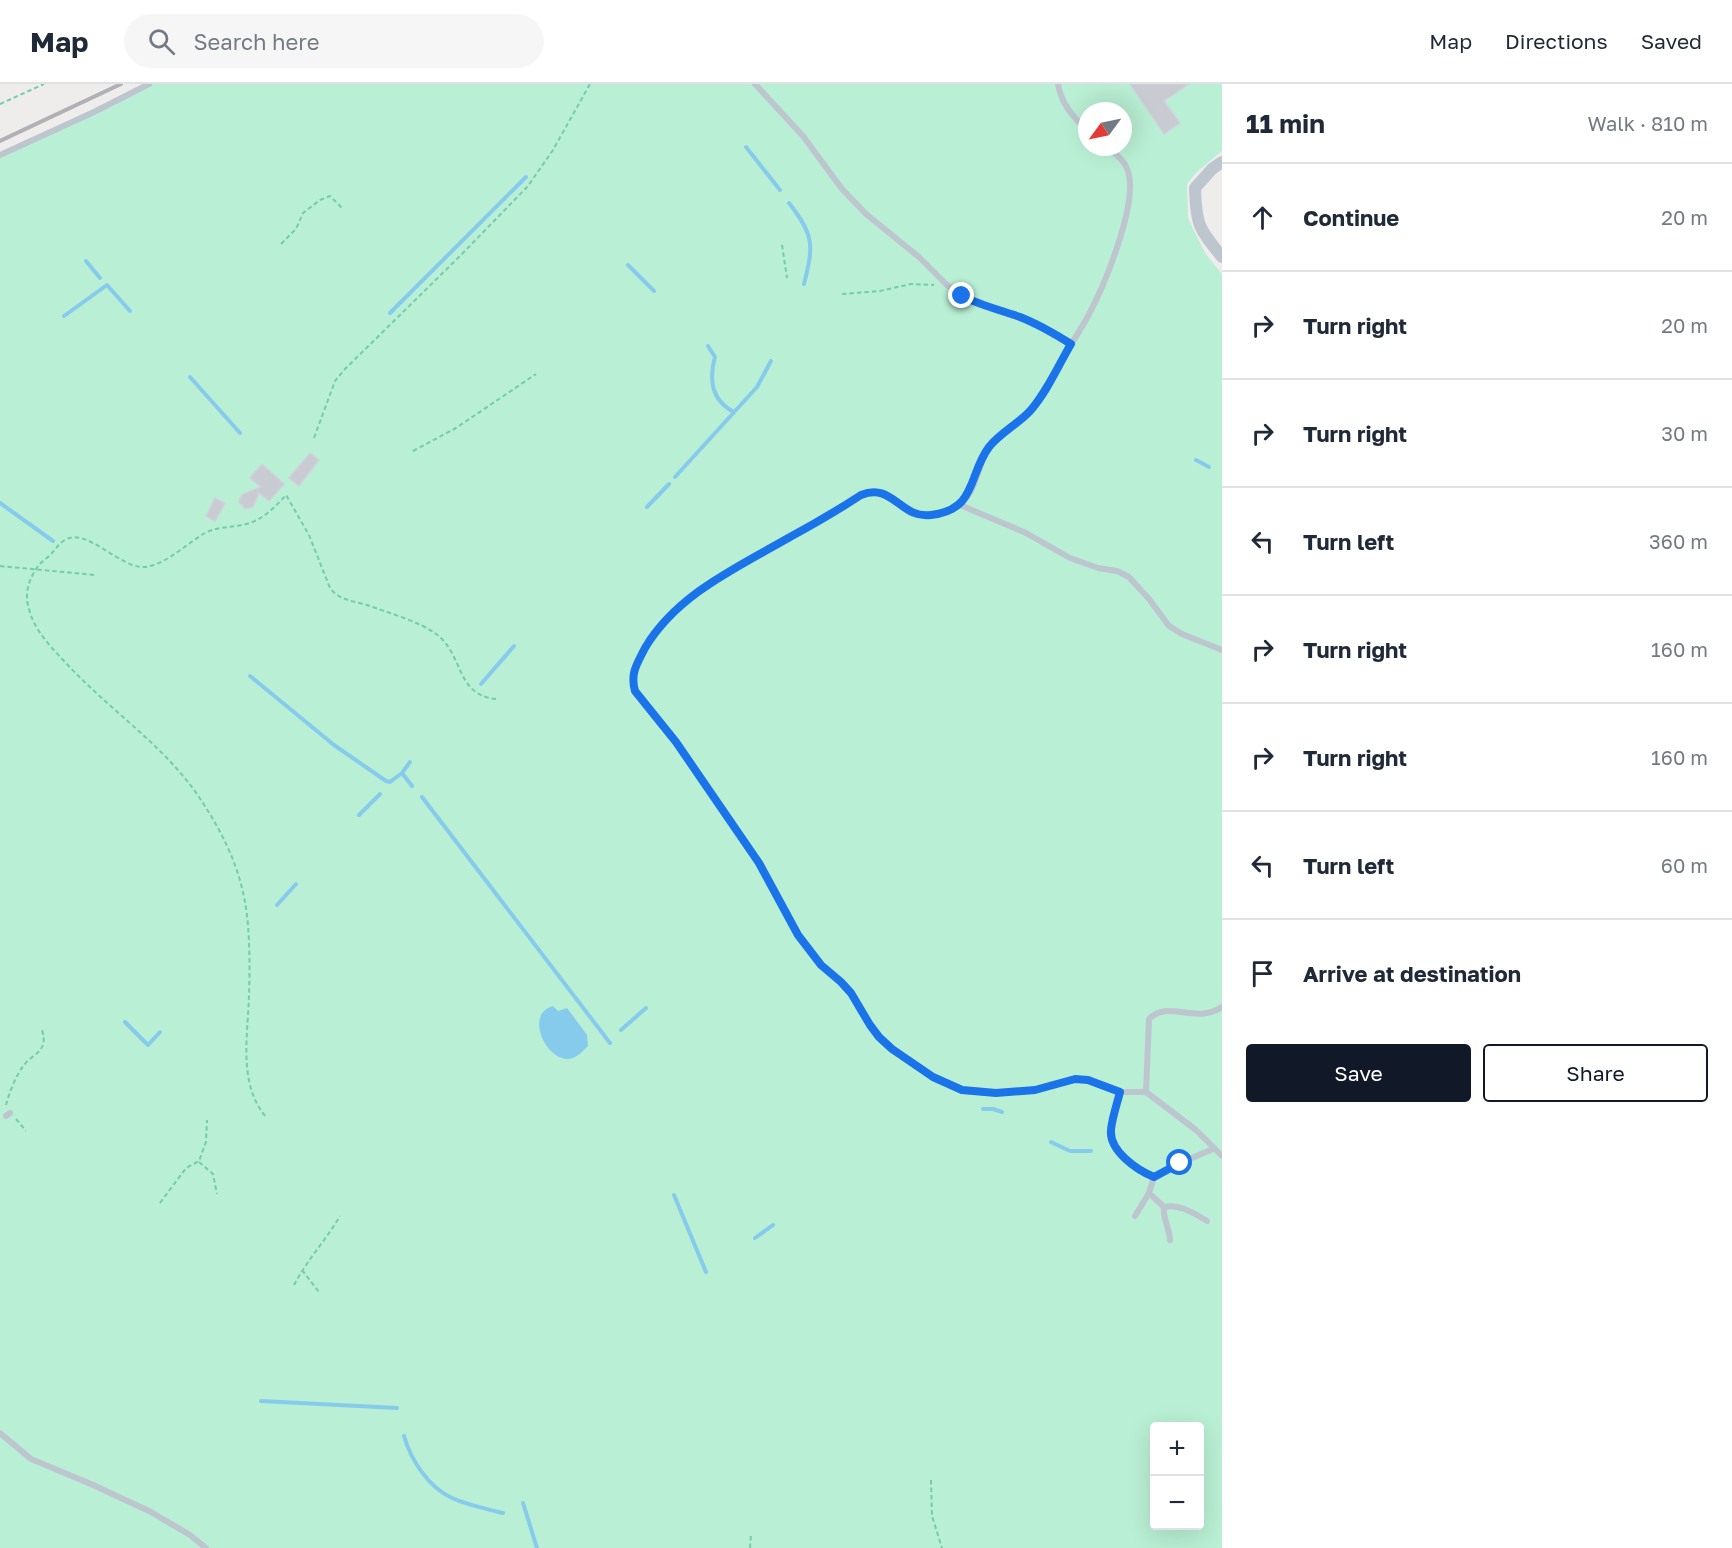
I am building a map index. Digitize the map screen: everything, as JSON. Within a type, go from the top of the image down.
[{"type":"street","points":[[1222,162],[1212,169],[1195,188],[1196,215],[1200,228],[1222,257]]},
{"type":"lane","points":[[0,156],[148,84]]},
{"type":"lane","points":[[755,84],[803,136],[842,189],[866,214],[919,258],[947,285],[978,304],[1021,318],[1071,344]]},
{"type":"lane","points":[[1058,84],[1060,97],[1068,111],[1078,121]]},
{"type":"lane","points":[[1117,156],[1124,162],[1130,181],[1128,203],[1119,238],[1088,317],[1032,409],[992,444],[985,454],[969,494],[960,505],[945,512],[921,515],[905,509],[884,493],[871,491],[861,495],[709,584],[680,607],[653,635],[633,670],[635,691],[676,742],[759,863],[798,935],[821,965],[851,993],[870,1025],[892,1049],[933,1077],[962,1090],[996,1093],[1035,1090],[1075,1079],[1088,1080],[1120,1092],[1146,1092],[1196,1130],[1222,1156]]},
{"type":"lane","points":[[960,505],[1026,533],[1070,558],[1098,568],[1117,571],[1129,577],[1169,626],[1182,634],[1222,650]]},
{"type":"lane","points":[[1146,1092],[1149,1019],[1159,1011],[1170,1010],[1200,1015],[1222,1007]]},
{"type":"lane","points":[[1120,1092],[1111,1130],[1114,1144],[1138,1169],[1154,1177]]},
{"type":"lane","points":[[1135,1216],[1149,1193],[1154,1177],[1213,1149]]},
{"type":"lane","points":[[1149,1193],[1164,1207],[1170,1240]]},
{"type":"lane","points":[[1164,1207],[1171,1205],[1207,1221]]},
{"type":"lane","points":[[0,1433],[31,1459],[151,1512],[190,1535],[206,1548]]},
{"type":"path","points":[[0,104],[44,84]]},
{"type":"path","points":[[314,438],[335,381],[523,192],[553,150],[590,84]]},
{"type":"path","points":[[281,244],[296,229],[303,213],[320,200],[330,196],[342,207]]},
{"type":"path","points":[[782,245],[787,278]]},
{"type":"path","points":[[842,294],[880,291],[911,284],[937,286]]},
{"type":"path","points":[[413,451],[456,428],[536,374]]},
{"type":"path","points":[[265,1116],[255,1103],[247,1071],[250,974],[245,904],[229,849],[197,795],[170,760],[85,684],[42,636],[29,611],[26,596],[28,585],[35,571],[58,545],[74,537],[95,544],[127,563],[137,567],[147,567],[171,556],[215,529],[247,524],[262,517],[286,495],[304,524],[334,594],[438,634],[451,652],[470,688],[478,695],[496,699]]},
{"type":"path","points":[[0,566],[95,575]]},
{"type":"path","points":[[26,1131],[8,1114],[6,1102],[26,1062],[38,1054],[44,1038],[42,1030]]},
{"type":"path","points":[[160,1203],[186,1168],[198,1161],[206,1142],[207,1120]]},
{"type":"path","points":[[198,1161],[213,1174],[217,1194]]},
{"type":"path","points":[[294,1285],[340,1216]]},
{"type":"path","points":[[302,1270],[319,1292]]},
{"type":"path","points":[[931,1480],[932,1516],[942,1548]]},
{"type":"path","points":[[750,1548],[751,1534]]},
{"type":"green space","points":[[144,84],[1222,84],[1222,151],[1197,172],[1187,184],[1188,218],[1205,253],[1222,274],[1222,1548],[0,1548],[0,155]]},
{"type":"water","points":[[553,1006],[558,1011],[567,1008],[587,1035],[588,1046],[580,1054],[569,1059],[561,1058],[553,1053],[541,1036],[540,1018],[544,1011]]},
{"type":"building","points":[[1130,84],[1189,84],[1164,101],[1180,123],[1164,134]]},
{"type":"building","points":[[310,453],[319,460],[299,486],[289,478]]},
{"type":"building","points":[[262,464],[284,484],[269,501],[259,493],[253,507],[245,509],[239,502],[240,498],[243,494],[261,487],[250,478]]},
{"type":"building","points":[[215,498],[225,503],[215,521],[206,516]]},
{"type":"waterway","points":[[746,147],[780,190]]},
{"type":"waterway","points":[[390,313],[526,177]]},
{"type":"waterway","points":[[789,203],[803,224],[810,241],[804,284]]},
{"type":"waterway","points":[[86,261],[100,278]]},
{"type":"waterway","points":[[628,265],[654,291]]},
{"type":"waterway","points":[[64,316],[107,285],[130,311]]},
{"type":"waterway","points":[[708,346],[715,357],[712,381],[716,395],[720,402],[734,412]]},
{"type":"waterway","points":[[675,477],[757,387],[771,361]]},
{"type":"waterway","points":[[190,377],[240,433]]},
{"type":"waterway","points":[[1196,460],[1209,467]]},
{"type":"waterway","points":[[647,507],[669,484]]},
{"type":"waterway","points":[[0,503],[53,541]]},
{"type":"waterway","points":[[481,684],[514,646]]},
{"type":"waterway","points":[[250,676],[334,745],[386,781],[390,782],[402,773],[410,762]]},
{"type":"waterway","points":[[402,773],[412,786]]},
{"type":"waterway","points":[[359,815],[380,794]]},
{"type":"waterway","points":[[422,797],[610,1043]]},
{"type":"waterway","points":[[277,905],[296,884]]},
{"type":"waterway","points":[[621,1030],[646,1008]]},
{"type":"waterway","points":[[125,1022],[148,1045],[160,1032]]},
{"type":"waterway","points":[[983,1109],[1002,1112]]},
{"type":"waterway","points":[[1051,1142],[1070,1151],[1091,1151]]},
{"type":"waterway","points":[[674,1195],[706,1272]]},
{"type":"waterway","points":[[755,1238],[773,1225]]},
{"type":"waterway","points":[[261,1401],[397,1408]]},
{"type":"waterway","points":[[404,1436],[416,1463],[435,1487],[452,1498],[503,1513]]},
{"type":"waterway","points":[[523,1503],[537,1548]]},
{"type":"railway","points":[[0,141],[121,84]]},
{"type":"route","points":[[962,296],[978,304],[1036,324],[1071,344],[1032,409],[992,444],[985,454],[969,494],[960,505],[945,512],[921,515],[905,509],[884,493],[871,491],[861,495],[709,584],[680,607],[653,635],[633,670],[635,691],[676,742],[759,863],[798,935],[821,965],[851,993],[870,1025],[892,1049],[933,1077],[962,1090],[996,1093],[1035,1090],[1075,1079],[1088,1080],[1120,1092],[1111,1130],[1114,1144],[1123,1155],[1138,1169],[1154,1177],[1180,1163]]}]
